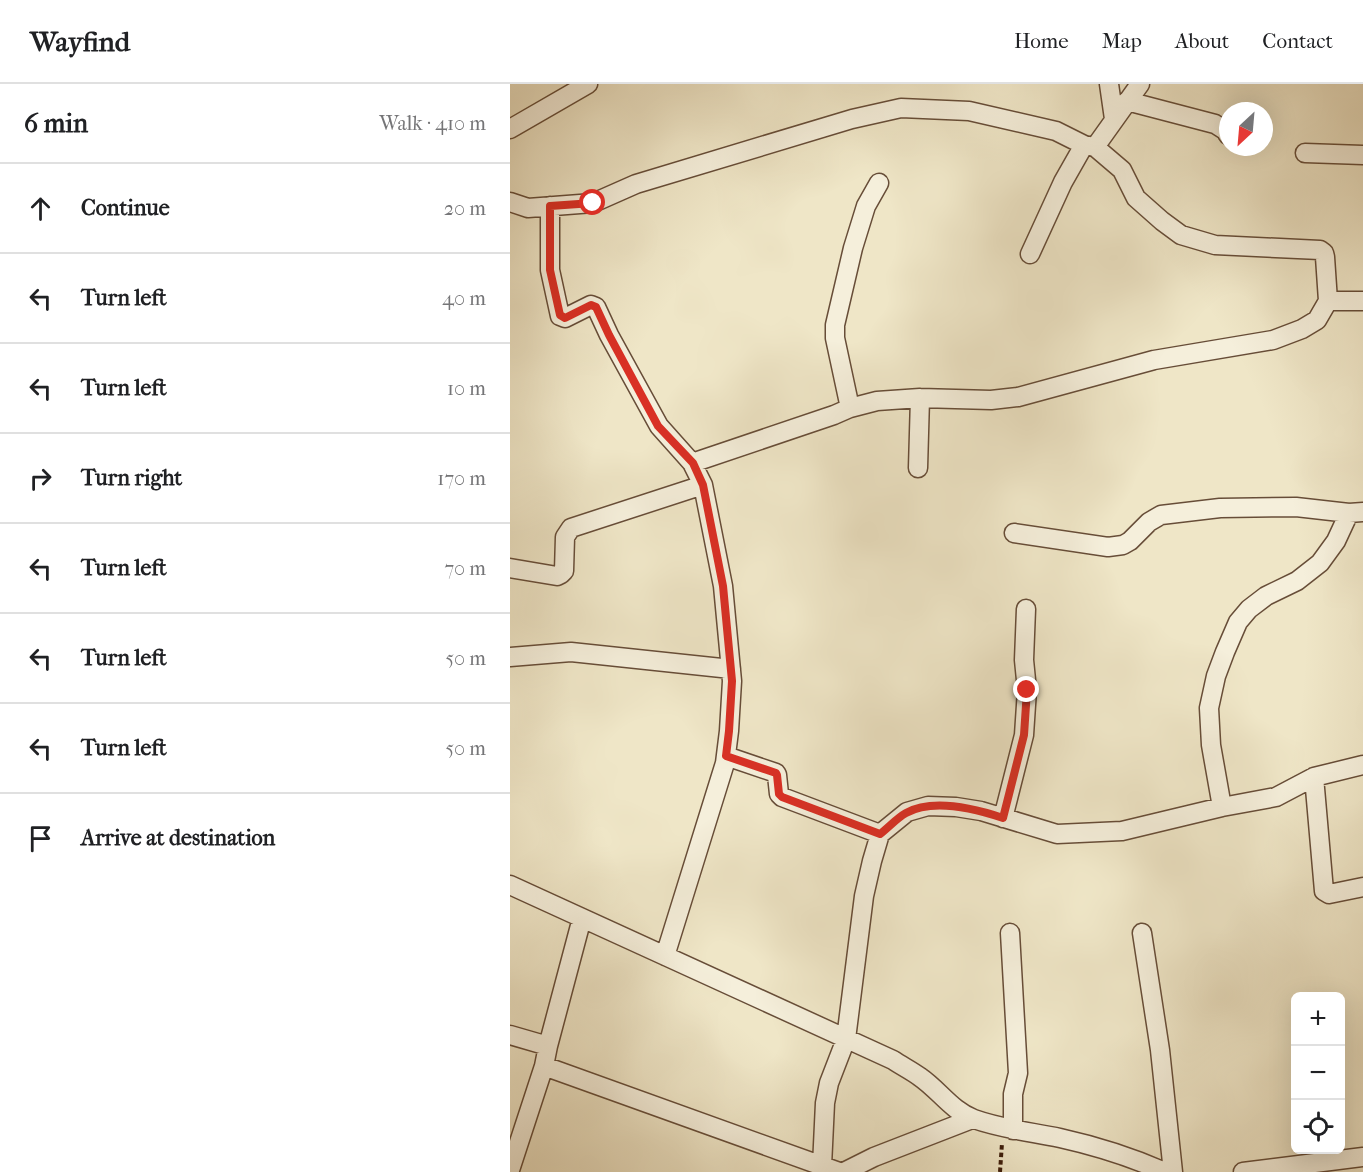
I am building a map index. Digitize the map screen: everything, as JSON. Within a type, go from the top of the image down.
[{"type":"street","points":[[510,129],[588,84]]},
{"type":"street","points":[[1109,84],[1114,119]]},
{"type":"street","points":[[1030,254],[1064,182],[1089,146],[1114,119],[1140,84]]},
{"type":"street","points":[[1127,102],[1219,127]]},
{"type":"street","points":[[510,202],[528,208],[593,203],[636,184],[852,119],[901,108],[969,111],[1056,131],[1089,146],[1122,170],[1136,198],[1181,235],[1215,245],[1313,249],[1324,252],[1328,301],[1317,320],[1302,329],[1273,340],[1154,360],[1018,397],[991,400],[920,398],[877,401],[850,408],[693,463]]},
{"type":"street","points":[[1305,153],[1363,155]]},
{"type":"street","points":[[850,408],[834,338],[834,325],[852,248],[866,206],[879,183]]},
{"type":"street","points":[[550,206],[550,270],[560,315],[565,318],[591,305],[596,307],[658,426],[693,463],[703,485],[723,586],[732,681],[726,756],[664,956]]},
{"type":"street","points":[[1328,301],[1363,301]]},
{"type":"street","points":[[918,468],[920,398]]},
{"type":"street","points":[[510,568],[557,576],[564,571],[565,537],[571,528],[703,485]]},
{"type":"street","points":[[1014,533],[1108,547],[1123,545],[1130,541],[1149,522],[1161,515],[1220,508],[1296,507],[1356,512],[1320,563],[1297,581],[1266,596],[1249,609],[1238,622],[1216,676],[1209,708],[1211,745],[1222,807]]},
{"type":"street","points":[[1003,818],[1024,735],[1027,690],[1024,660],[1026,609]]},
{"type":"street","points":[[510,657],[571,652],[731,669]]},
{"type":"street","points":[[726,756],[776,773],[779,794],[782,797],[880,834]]},
{"type":"street","points":[[544,1066],[831,1169],[825,1103],[829,1083],[846,1039],[864,896],[880,834],[907,812],[928,806],[956,807],[1057,834],[1122,831],[1222,807],[1276,797],[1314,777],[1363,765]]},
{"type":"street","points":[[1314,777],[1324,891],[1329,894],[1363,887]]},
{"type":"street","points":[[510,885],[893,1060],[921,1077],[952,1106],[972,1119],[1102,1148],[1164,1172]]},
{"type":"street","points":[[512,1161],[544,1066],[582,918]]},
{"type":"street","points":[[1008,1128],[1018,1072],[1010,933]]},
{"type":"street","points":[[1142,933],[1160,1050],[1173,1172]]},
{"type":"street","points":[[510,1035],[548,1046]]},
{"type":"street","points":[[844,1172],[874,1157],[972,1119]]},
{"type":"street","points":[[1243,1172],[1363,1157]]},
{"type":"path","points":[[1000,1172],[1008,1128]]},
{"type":"route","points":[[593,203],[550,206],[550,270],[560,315],[565,318],[591,305],[596,307],[658,426],[693,463],[703,485],[723,586],[732,681],[726,756],[774,771],[777,775],[780,796],[880,834],[907,812],[928,806],[956,807],[981,811],[1003,818],[1024,735],[1027,690]]}]
